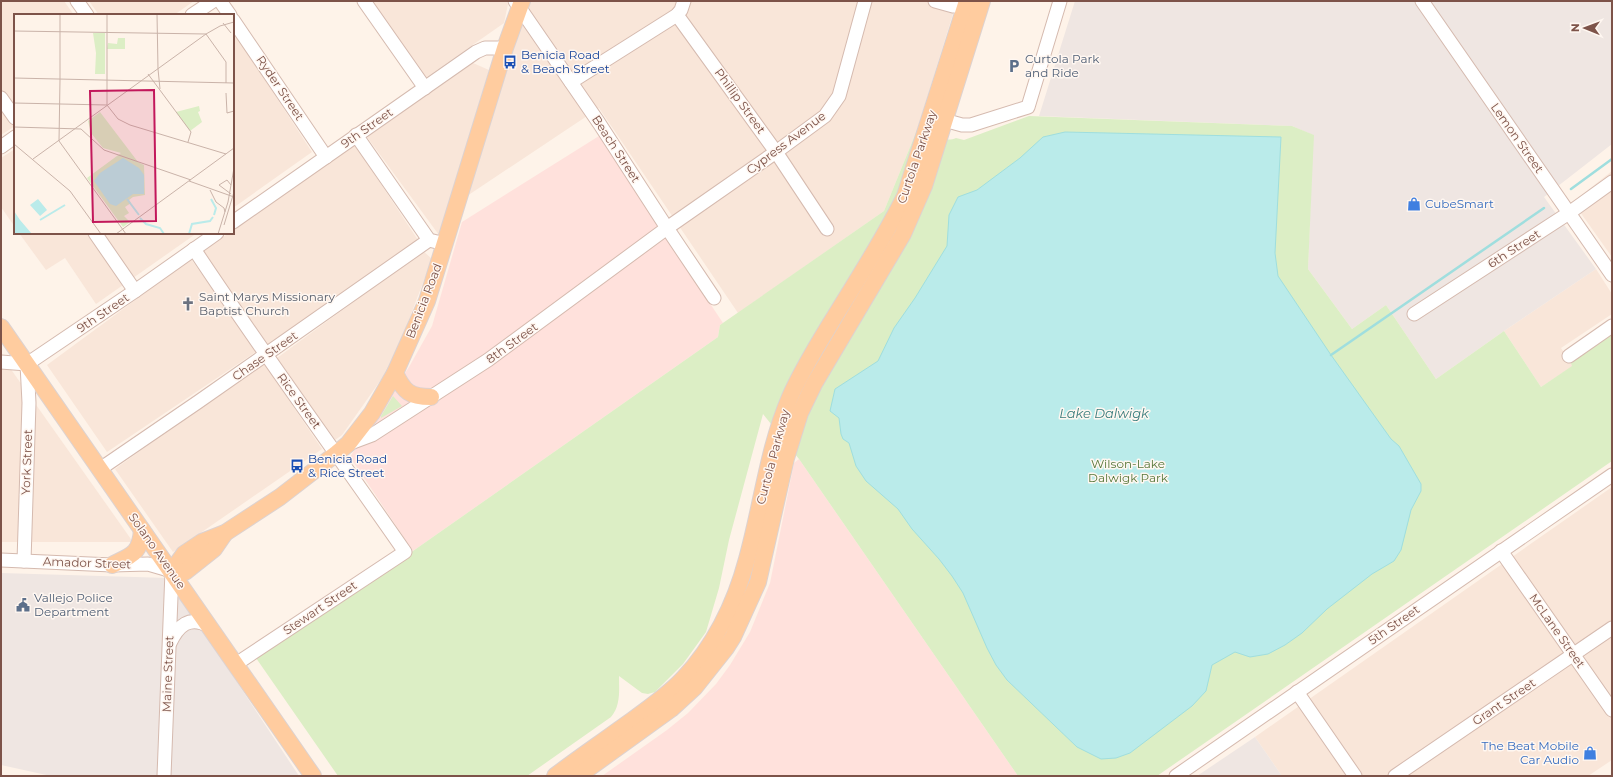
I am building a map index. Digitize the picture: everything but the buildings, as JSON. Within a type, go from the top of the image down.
[{"type":"main road","name":"Curtola Parkway","points":[[578,776],[634,738],[671,709],[695,687],[733,637],[758,582],[786,458],[800,413],[814,384],[903,234],[924,186],[982,1]]},
{"type":"main road","name":"Benicia Road","points":[[172,571],[184,554],[202,542],[225,533],[280,497],[342,449],[372,413],[395,372],[427,301],[519,3]]},
{"type":"main road","name":"Curtola Parkway","points":[[555,776],[645,712],[670,692],[684,678],[711,643],[724,621],[739,588],[782,414],[808,360],[892,223],[905,196],[939,91],[960,4]]},
{"type":"main road","points":[[939,91],[940,114],[944,120]]},
{"type":"main road","name":"Solano Avenue","points":[[1,327],[313,776]]},
{"type":"main road","points":[[395,372],[401,386],[410,394],[418,397],[431,397]]},
{"type":"main road","points":[[112,565],[138,550],[142,530]]},
{"type":"street","points":[[77,1],[86,14]]},
{"type":"street","points":[[193,14],[212,1]]},
{"type":"street","points":[[220,1],[229,14]]},
{"type":"street","points":[[364,1],[425,88]]},
{"type":"street","points":[[571,82],[677,15],[681,10],[684,1]]},
{"type":"street","name":"Cypress Avenue","points":[[667,228],[825,116],[839,96],[865,1]]},
{"type":"street","points":[[935,1],[960,4]]},
{"type":"street","points":[[944,120],[962,125],[970,124],[1028,107],[1060,1]]},
{"type":"street","name":"Lemon Street","points":[[1422,1],[1612,275]]},
{"type":"street","name":"Beach Street","points":[[519,3],[714,298]]},
{"type":"street","name":"Phillip Street","points":[[677,15],[776,152],[827,229]]},
{"type":"street","name":"Ryder Street","points":[[234,21],[326,157]]},
{"type":"street","name":"9th Street","points":[[234,221],[476,52],[485,48],[505,48]]},
{"type":"street","points":[[1,98],[14,117]]},
{"type":"street","points":[[356,135],[429,240],[444,245]]},
{"type":"street","points":[[1,147],[14,138]]},
{"type":"street","name":"6th Street","points":[[1414,314],[1569,213],[1612,182]]},
{"type":"street","name":"8th Street","points":[[342,449],[372,435],[488,360],[667,228]]},
{"type":"street","points":[[96,234],[135,291]]},
{"type":"street","name":"9th Street","points":[[27,364],[135,291],[216,234]]},
{"type":"street","name":"Chase Street","points":[[100,469],[267,355],[429,240]]},
{"type":"street","name":"Rice Street","points":[[194,249],[267,355],[342,449],[405,552]]},
{"type":"street","points":[[1569,356],[1612,326]]},
{"type":"street","points":[[1,362],[27,364]]},
{"type":"street","name":"York Street","points":[[24,561],[29,403],[27,364]]},
{"type":"street","name":"5th Street","points":[[1176,776],[1612,475]]},
{"type":"street","name":"McLane Street","points":[[1501,551],[1612,710]]},
{"type":"street","name":"Stewart Street","points":[[236,664],[405,552]]},
{"type":"street","name":"Amador Street","points":[[1,560],[112,565],[148,564],[172,571]]},
{"type":"street","name":"Maine Street","points":[[164,776],[172,571]]},
{"type":"street","points":[[169,644],[175,632],[184,624],[200,622],[209,626]]},
{"type":"street","name":"Grant Street","points":[[1395,776],[1612,628]]},
{"type":"street","points":[[1297,692],[1355,776]]},
{"type":"shaded area","points":[[1,1],[64,1],[73,14],[14,14],[14,127],[1,135]]},
{"type":"shaded area","points":[[89,1],[194,1],[175,14],[98,14]]},
{"type":"shaded area","points":[[371,1],[506,1],[508,4],[504,23],[424,79]]},
{"type":"shaded area","points":[[529,1],[957,1],[917,130],[884,211],[738,313],[599,108],[467,196]]},
{"type":"shaded area","points":[[1075,1],[1612,1],[1612,144],[1544,197],[1596,269],[1436,379],[1386,305],[1352,329],[1308,269],[1313,135],[1292,126],[1039,116]]},
{"type":"shaded area","points":[[234,33],[312,152],[234,207]]},
{"type":"shaded area","points":[[473,63],[489,70],[439,235],[367,137]]},
{"type":"shaded area","points":[[599,136],[723,323],[720,325],[718,337],[413,551],[350,457],[409,367],[432,326],[462,222]]},
{"type":"shaded area","points":[[355,145],[418,240],[268,345],[203,251],[228,234],[234,234],[234,229]]},
{"type":"shaded area","points":[[14,150],[14,226],[1,207],[1,158]]},
{"type":"shaded area","points":[[1612,171],[1612,257],[1573,202]]},
{"type":"shaded area","points":[[20,234],[196,234],[96,304],[65,258],[46,270]]},
{"type":"shaded area","points":[[423,251],[432,259],[392,364],[342,435],[335,440],[277,358]]},
{"type":"shaded area","points":[[191,259],[257,351],[107,452],[47,365]]},
{"type":"shaded area","points":[[1596,269],[1612,294],[1612,314],[1561,348],[1573,366],[1541,387],[1504,331]]},
{"type":"shaded area","points":[[263,362],[322,449],[173,552],[115,469]]},
{"type":"shaded area","points":[[1,368],[10,368],[133,542],[1,542]]},
{"type":"shaded area","points":[[799,459],[1018,776],[602,776],[667,730],[688,713],[716,684],[730,665],[750,632],[770,583],[794,463]]},
{"type":"shaded area","points":[[1612,487],[1612,760],[1588,776],[1282,776],[1255,737]]},
{"type":"shaded area","points":[[1,573],[168,578],[299,776],[51,776],[1,765]]},
{"type":"shaded area","points":[[1255,737],[1282,776],[1197,776]]},
{"type":"green space","name":"Wilson-Lake Dalwigk Park","points":[[1029,116],[1292,126],[1314,135],[1308,269],[1352,329],[1386,305],[1436,379],[1504,331],[1541,387],[1572,366],[1571,363],[1612,333],[1612,461],[1157,776],[1018,776],[799,459],[763,414],[729,540],[719,588],[706,632],[683,664],[655,692],[648,694],[642,693],[619,676],[618,702],[611,717],[527,776],[338,776],[256,658],[413,551],[718,337],[720,325],[884,211],[917,130],[941,139],[956,138],[964,140]]},
{"type":"green space","points":[[393,396],[402,406],[381,418],[381,416]]},
{"type":"water","name":"Lake Dalwigk","points":[[1065,132],[1281,137],[1275,253],[1278,276],[1331,355],[1391,439],[1399,446],[1421,484],[1421,491],[1411,510],[1401,550],[1394,561],[1372,574],[1327,609],[1302,633],[1285,645],[1268,654],[1250,657],[1235,652],[1212,665],[1206,691],[1192,706],[1130,753],[1116,758],[1101,759],[1077,747],[1007,680],[996,665],[987,648],[963,593],[952,576],[912,529],[898,509],[866,481],[856,466],[849,443],[843,439],[839,418],[830,411],[835,389],[878,361],[894,328],[915,298],[947,246],[949,215],[958,197],[977,190],[1020,158],[1043,137]]},
{"type":"waterway","points":[[1571,189],[1612,159]]},
{"type":"waterway","points":[[1331,355],[1544,208]]},
{"type":"place","name":"Benicia Road & Beach Street","points":[[510,62]]},
{"type":"place","name":"Curtola Park and Ride","points":[[1014,66]]},
{"type":"place","name":"CubeSmart","points":[[1414,204]]},
{"type":"place","name":"Saint Marys Missionary Baptist Church","points":[[188,304]]},
{"type":"place","name":"Benicia Road & Rice Street","points":[[297,466]]},
{"type":"place","name":"Vallejo Police Department","points":[[23,605]]},
{"type":"place","name":"The Beat Mobile Car Audio","points":[[1590,753]]}]
